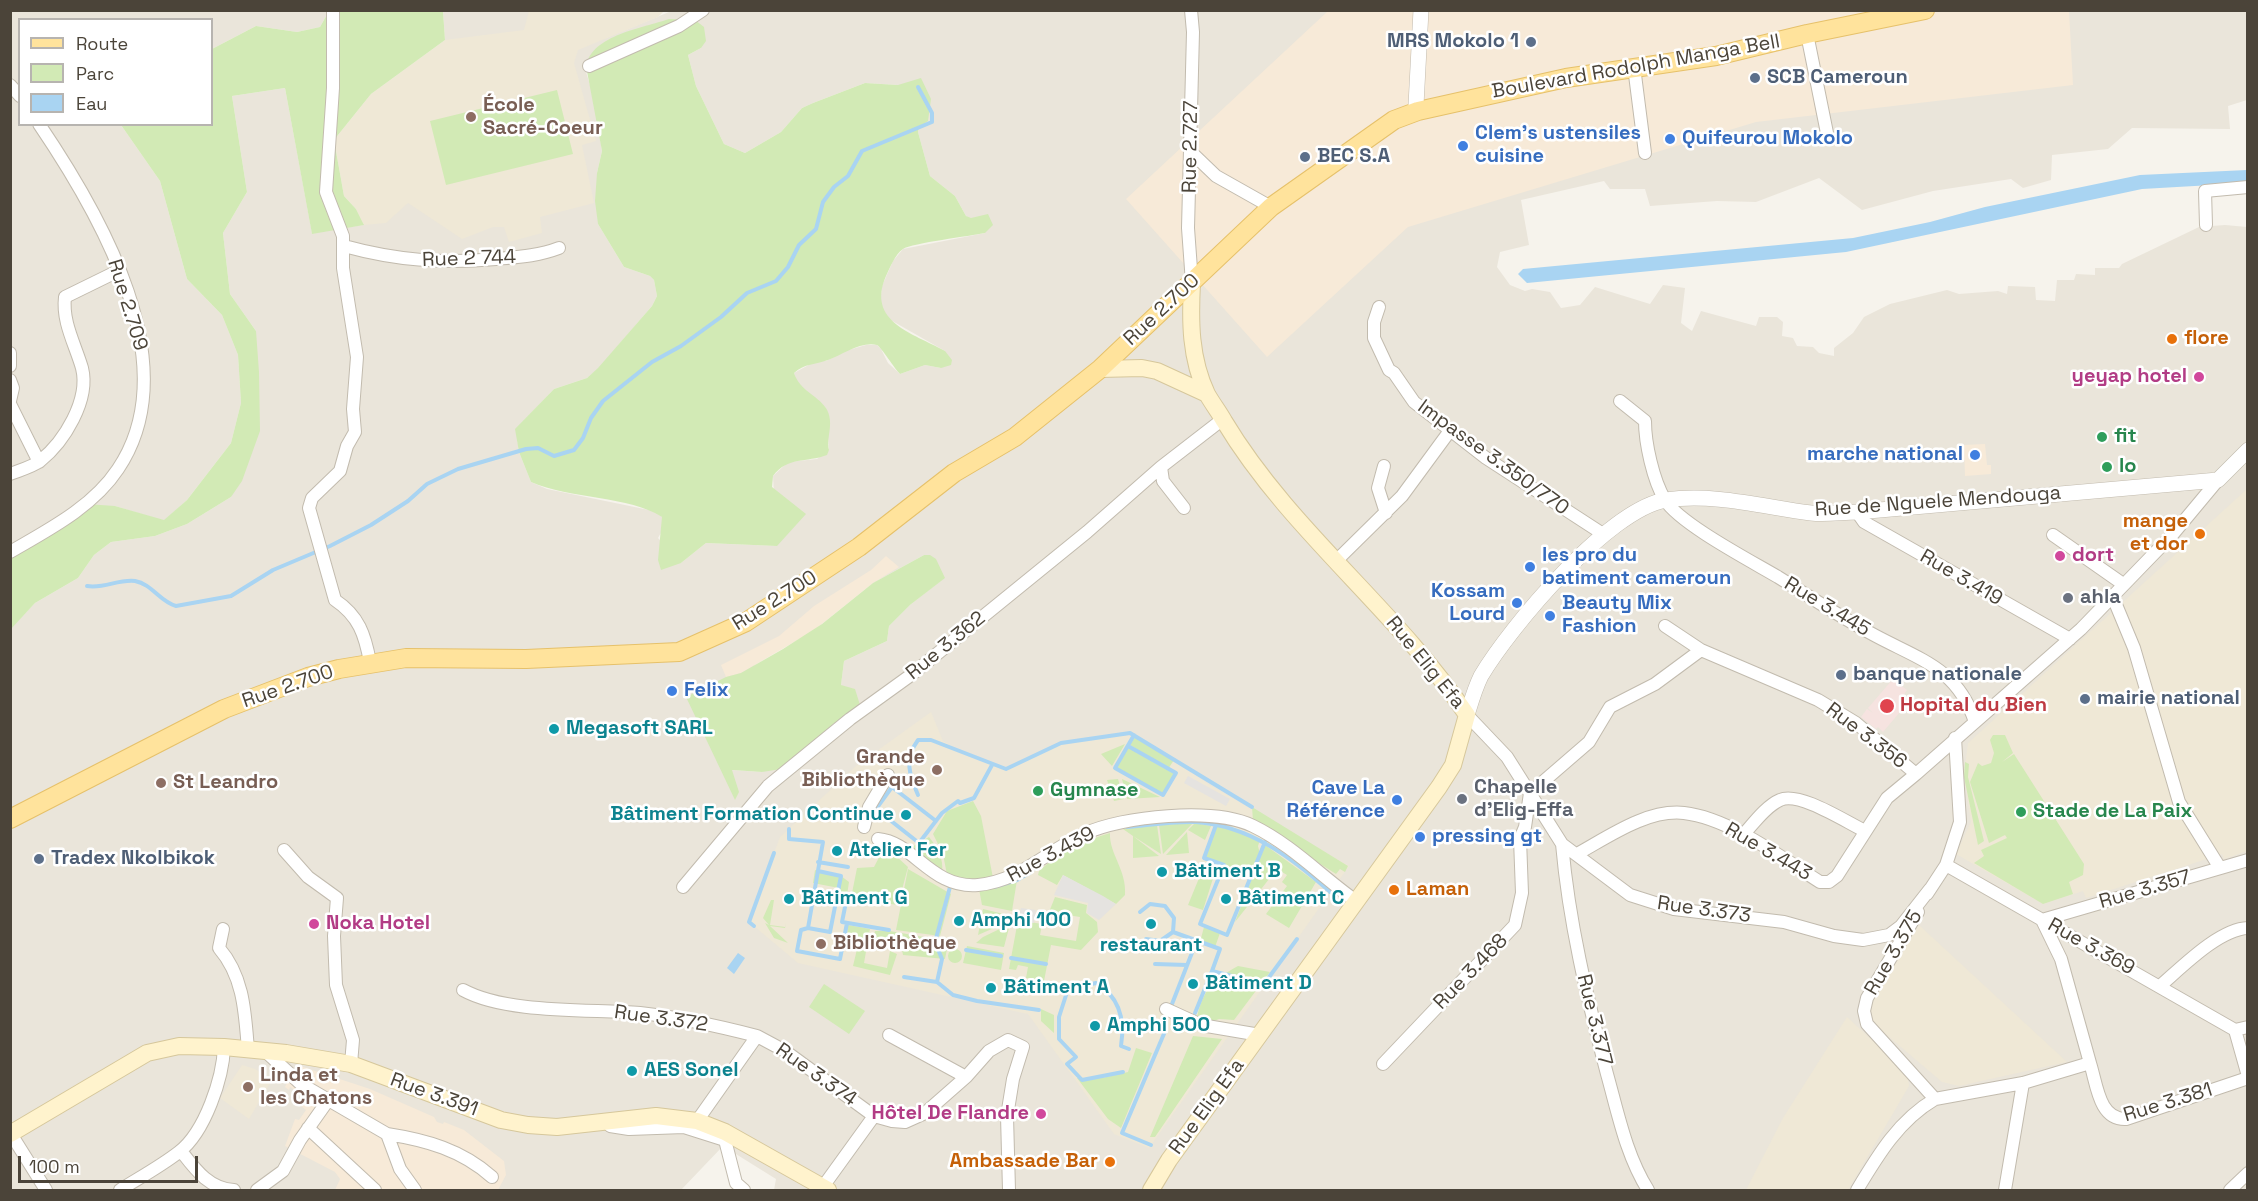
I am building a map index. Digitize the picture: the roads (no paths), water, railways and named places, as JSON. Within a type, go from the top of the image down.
[{"type":"main road","name":"Boulevard Rodolph Manga Bell","points":[[1418,111],[1566,78],[1716,56],[1807,34],[1925,10]]},
{"type":"main road","name":"Rue 2.700","points":[[10,819],[224,709],[308,677],[370,662],[406,658],[526,659],[679,652],[746,622],[859,547],[954,473],[1015,437],[1100,369],[1271,207],[1383,127],[1418,111]]},
{"type":"main road","name":"Rue Elig Efa","points":[[1151,1191],[1169,1160],[1453,765],[1467,715],[1432,668],[1285,508],[1240,448],[1207,394],[1190,329],[1192,283]]},
{"type":"main road","points":[[1100,369],[1142,368],[1156,371],[1207,394]]},
{"type":"main road","name":"Rue 3.391","points":[[11,1134],[147,1053],[179,1046],[224,1047],[351,1064],[501,1120],[556,1127],[656,1116],[697,1121],[725,1132],[825,1189]]},
{"type":"street","points":[[333,10],[333,88],[326,192],[339,223],[344,246],[343,268],[357,357],[353,409],[355,432],[345,451],[340,471],[312,498],[309,508],[335,600],[348,609],[358,622],[364,635],[370,662]]},
{"type":"street","points":[[589,66],[679,26],[703,10]]},
{"type":"street","name":"Rue 2.727","points":[[1191,10],[1194,32],[1188,228],[1192,283]]},
{"type":"street","points":[[1418,111],[1416,105],[1421,10]]},
{"type":"street","points":[[1807,34],[1827,133]]},
{"type":"street","points":[[1634,67],[1645,153]]},
{"type":"street","name":"Rue 2.709","points":[[10,552],[86,504],[118,470],[135,436],[145,394],[142,344],[103,232],[63,160],[40,126]]},
{"type":"street","points":[[1191,152],[1216,176],[1271,207]]},
{"type":"street","points":[[2206,225],[2205,191],[2247,186]]},
{"type":"street","name":"Rue 2 744","points":[[344,246],[387,257],[460,263],[524,258],[559,248]]},
{"type":"street","points":[[10,474],[39,462],[68,432],[79,407],[83,371],[63,310],[65,297],[118,271]]},
{"type":"street","name":"Impasse 3.350/770","points":[[1379,307],[1374,321],[1374,338],[1389,370],[1394,373],[1414,402],[1449,432],[1519,481],[1603,534]]},
{"type":"street","points":[[10,352],[10,366]]},
{"type":"street","points":[[10,380],[13,388],[10,403],[39,462]]},
{"type":"street","points":[[1620,401],[1645,421],[1650,459],[1665,500]]},
{"type":"street","name":"Rue 3.362","points":[[683,887],[768,786],[850,720],[911,675],[1078,540],[1161,466],[1223,419]]},
{"type":"street","points":[[1336,561],[1386,513],[1424,468],[1449,432]]},
{"type":"street","points":[[2218,480],[2247,450]]},
{"type":"street","points":[[1161,466],[1163,481],[1184,508]]},
{"type":"street","points":[[1384,466],[1378,488],[1386,513]]},
{"type":"street","name":"Rue de Nguele Mendouga","points":[[1467,715],[1481,677],[1500,648],[1527,615],[1603,534],[1621,520],[1665,500],[1719,499],[1815,513],[1857,512],[2218,480]]},
{"type":"street","name":"Rue 3.356","points":[[1665,626],[1701,650],[1818,700],[1856,723],[1916,774],[2070,639],[2173,534],[2218,480]]},
{"type":"street","name":"Rue 3.445","points":[[1665,500],[1715,540],[1873,634],[1935,667],[1954,682],[1968,700],[1975,722]]},
{"type":"street","name":"Rue 3.419","points":[[1857,512],[1863,522],[2070,639]]},
{"type":"street","points":[[2053,534],[2123,584]]},
{"type":"street","points":[[2112,595],[2134,648],[2179,802],[2220,868]]},
{"type":"street","points":[[1530,793],[1589,742],[1610,707],[1655,684],[1701,650]]},
{"type":"street","name":"Rue 3.373","points":[[1467,715],[1507,758],[1562,844],[1630,895],[1653,904],[1674,909],[1785,922],[1863,940],[1889,935],[1901,926],[1930,889]]},
{"type":"street","name":"Rue 3.375","points":[[1935,1099],[1867,1024],[1864,1011],[1867,998],[1905,938],[1930,889],[1946,865],[1960,822],[1961,799],[1955,738]]},
{"type":"street","name":"Rue 3.443","points":[[1577,854],[1622,829],[1653,818],[1683,813],[1716,823],[1743,835],[1820,882],[1829,882],[1837,876],[1887,798],[1916,774]]},
{"type":"street","points":[[864,827],[869,807],[888,775]]},
{"type":"street","name":"Rue 3.468","points":[[1383,1064],[1515,925],[1522,893],[1520,839],[1530,793]]},
{"type":"street","points":[[1743,835],[1778,801],[1787,797],[1801,800],[1865,831]]},
{"type":"street","name":"Rue 3.439","points":[[878,839],[890,840],[948,882],[975,885],[1001,881],[1016,875],[1084,834],[1117,823],[1154,817],[1210,817],[1251,825],[1294,851],[1356,901]]},
{"type":"street","name":"Rue 3.377","points":[[1562,844],[1576,948],[1594,1022],[1624,1135],[1640,1177],[1648,1191]]},
{"type":"street","points":[[284,850],[308,877],[337,898],[334,936],[336,985],[353,1040],[351,1064]]},
{"type":"street","name":"Rue 3.357","points":[[2042,920],[2247,860]]},
{"type":"street","name":"Rue 3.369","points":[[1946,865],[2235,1030]]},
{"type":"street","points":[[1857,1191],[1897,1131],[1914,1112],[1935,1099],[2023,1083],[2090,1063],[2061,959],[2042,920]]},
{"type":"street","points":[[2160,986],[2221,937],[2236,929],[2247,928]]},
{"type":"street","points":[[223,929],[219,948],[228,958],[241,986],[248,1050]]},
{"type":"street","name":"Rue 3.372","points":[[463,990],[506,1004],[641,1013],[715,1025],[757,1036]]},
{"type":"street","points":[[1166,1010],[1202,1025],[1260,1035]]},
{"type":"street","points":[[2247,1027],[2235,1030],[2247,1077]]},
{"type":"street","points":[[889,1035],[966,1077]]},
{"type":"street","points":[[697,1121],[757,1036]]},
{"type":"street","name":"Rue 3.374","points":[[757,1036],[785,1051],[874,1116],[905,1122],[925,1113],[966,1077],[989,1051],[1008,1040],[1023,1047],[1013,1079],[1006,1116],[1010,1191]]},
{"type":"street","points":[[120,1191],[181,1151],[217,1091],[223,1070],[224,1047]]},
{"type":"street","points":[[265,1051],[301,1084],[387,1134],[416,1139],[452,1150],[475,1162],[492,1177]]},
{"type":"street","name":"Rue 3.381","points":[[2090,1063],[2105,1112],[2115,1119],[2126,1119],[2247,1077]]},
{"type":"street","points":[[2005,1191],[2023,1083]]},
{"type":"street","points":[[257,1191],[283,1171],[308,1128],[329,1099]]},
{"type":"street","name":"Rue 3.374","points":[[825,1189],[874,1116]]},
{"type":"street","points":[[591,1124],[629,1129],[684,1127],[725,1140],[736,1183],[744,1191]]},
{"type":"street","points":[[308,1128],[375,1191]]},
{"type":"street","points":[[11,1134],[46,1191]]},
{"type":"street","points":[[387,1134],[400,1169],[415,1191]]},
{"type":"street","points":[[181,1151],[201,1177],[226,1190],[234,1191]]},
{"type":"street","points":[[2230,1191],[2247,1173]]},
{"type":"water","points":[[2247,170],[2247,183],[2142,189],[1846,252],[1527,283],[1518,274],[1523,269],[1853,238],[1930,222],[1985,207],[2140,175]]},
{"type":"water","points":[[738,953],[745,958],[734,974],[727,968]]},
{"type":"waterway","points":[[87,586],[135,581],[176,606],[231,596],[273,570],[330,546],[371,525],[408,501],[427,484],[458,469],[526,449],[538,448],[554,456],[574,450],[603,401],[652,362],[681,346],[721,317],[747,293],[776,281],[788,267],[799,245],[816,229],[823,202],[834,187],[848,176],[862,151],[932,122],[932,113],[918,87]]},
{"type":"waterway","points":[[918,795],[909,767],[909,760],[918,740],[931,740],[1006,769],[1061,743],[1130,733],[1252,807]]},
{"type":"waterway","points":[[1128,746],[1176,773],[1163,795],[1115,768],[1134,735]]},
{"type":"waterway","points":[[936,821],[892,787],[876,809],[919,843],[942,813],[958,801],[960,803],[974,798],[992,765]]},
{"type":"waterway","points":[[1127,827],[1196,822],[1234,830],[1269,845],[1330,892]]},
{"type":"waterway","points":[[1216,825],[1204,858],[1224,865],[1200,924],[1227,935],[1265,842]]},
{"type":"waterway","points":[[789,829],[789,839],[823,842],[808,928],[801,930],[797,951],[840,959],[847,923]]},
{"type":"waterway","points":[[873,852],[884,844]]},
{"type":"waterway","points":[[754,926],[749,922],[774,853]]},
{"type":"waterway","points":[[818,862],[848,867]]},
{"type":"waterway","points":[[808,928],[830,932],[841,876],[818,871]]},
{"type":"waterway","points":[[994,887],[1017,880],[1031,872]]},
{"type":"waterway","points":[[937,982],[942,959],[935,942],[950,887]]},
{"type":"waterway","points":[[838,894],[846,902],[842,922],[889,930]]},
{"type":"waterway","points":[[1140,912],[1150,904],[1165,906],[1174,918],[1173,932],[1160,941],[1146,939]]},
{"type":"waterway","points":[[1173,932],[1220,949],[1212,971],[1264,984],[1297,939]]},
{"type":"waterway","points":[[1172,1004],[1195,945],[1174,948]]},
{"type":"waterway","points":[[966,950],[1001,956]]},
{"type":"waterway","points":[[1011,958],[1046,964]]},
{"type":"waterway","points":[[1155,964],[1187,965]]},
{"type":"waterway","points":[[1195,1013],[1212,971]]},
{"type":"waterway","points":[[904,977],[937,982],[953,995],[977,1001],[1039,1010]]},
{"type":"waterway","points":[[1123,1072],[1082,1080],[1067,1064],[1076,1057],[1059,1039],[1059,1017],[1068,989],[1096,983],[1111,995],[1116,1002],[1121,1019],[1121,1046],[1129,1049]]},
{"type":"waterway","points":[[1151,1145],[1122,1133],[1166,1029]]},
{"type":"place","name":"MRS Mokolo 1","points":[[1531,42]]},
{"type":"place","name":"SCB Cameroun","points":[[1755,78]]},
{"type":"place","name":"École Sacré-Coeur","points":[[471,117]]},
{"type":"place","name":"Quifeurou Mokolo","points":[[1670,139]]},
{"type":"place","name":"Clem’s ustensiles cuisine","points":[[1463,146]]},
{"type":"place","name":"BEC S.A","points":[[1305,157]]},
{"type":"place","name":"flore","points":[[2172,339]]},
{"type":"place","name":"yeyap hotel","points":[[2199,377]]},
{"type":"place","name":"fit","points":[[2102,437]]},
{"type":"place","name":"marche national","points":[[1975,455]]},
{"type":"place","name":"lo","points":[[2107,467]]},
{"type":"place","name":"mange et dor","points":[[2200,534]]},
{"type":"place","name":"dort","points":[[2060,556]]},
{"type":"place","name":"les pro du batiment cameroun","points":[[1530,567]]},
{"type":"place","name":"ahla","points":[[2068,598]]},
{"type":"place","name":"Kossam Lourd","points":[[1517,603]]},
{"type":"place","name":"Beauty Mix Fashion","points":[[1550,616]]},
{"type":"place","name":"banque nationale","points":[[1841,675]]},
{"type":"place","name":"Felix","points":[[672,691]]},
{"type":"place","name":"mairie national","points":[[2085,699]]},
{"type":"place","name":"Hopital du Bien","points":[[1887,706]]},
{"type":"place","name":"Megasoft SARL","points":[[554,729]]},
{"type":"place","name":"Grande Bibliothèque","points":[[937,770]]},
{"type":"place","name":"St Leandro","points":[[161,783]]},
{"type":"place","name":"Gymnase","points":[[1038,791]]},
{"type":"place","name":"Chapelle d'Elig-Effa","points":[[1462,799]]},
{"type":"place","name":"Cave La Référence","points":[[1397,800]]},
{"type":"place","name":"Stade de La Paix","points":[[2021,812]]},
{"type":"place","name":"Bâtiment Formation Continue","points":[[906,815]]},
{"type":"place","name":"pressing gt","points":[[1420,837]]},
{"type":"place","name":"Atelier Fer","points":[[837,851]]},
{"type":"place","name":"Tradex Nkolbikok","points":[[39,859]]},
{"type":"place","name":"Bâtiment B","points":[[1162,872]]},
{"type":"place","name":"Laman","points":[[1394,890]]},
{"type":"place","name":"Bâtiment G","points":[[789,899]]},
{"type":"place","name":"Bâtiment C","points":[[1226,899]]},
{"type":"place","name":"Amphi 100","points":[[959,921]]},
{"type":"place","name":"Noka Hotel","points":[[314,924]]},
{"type":"place","name":"restaurant","points":[[1151,924]]},
{"type":"place","name":"Bibliothèque","points":[[821,944]]},
{"type":"place","name":"Bâtiment D","points":[[1193,984]]},
{"type":"place","name":"Bâtiment A","points":[[991,988]]},
{"type":"place","name":"Amphi 500","points":[[1095,1026]]},
{"type":"place","name":"AES Sonel","points":[[632,1071]]},
{"type":"place","name":"Linda et les Chatons","points":[[248,1087]]},
{"type":"place","name":"Hôtel De Flandre","points":[[1041,1114]]},
{"type":"place","name":"Ambassade Bar","points":[[1110,1162]]}]
